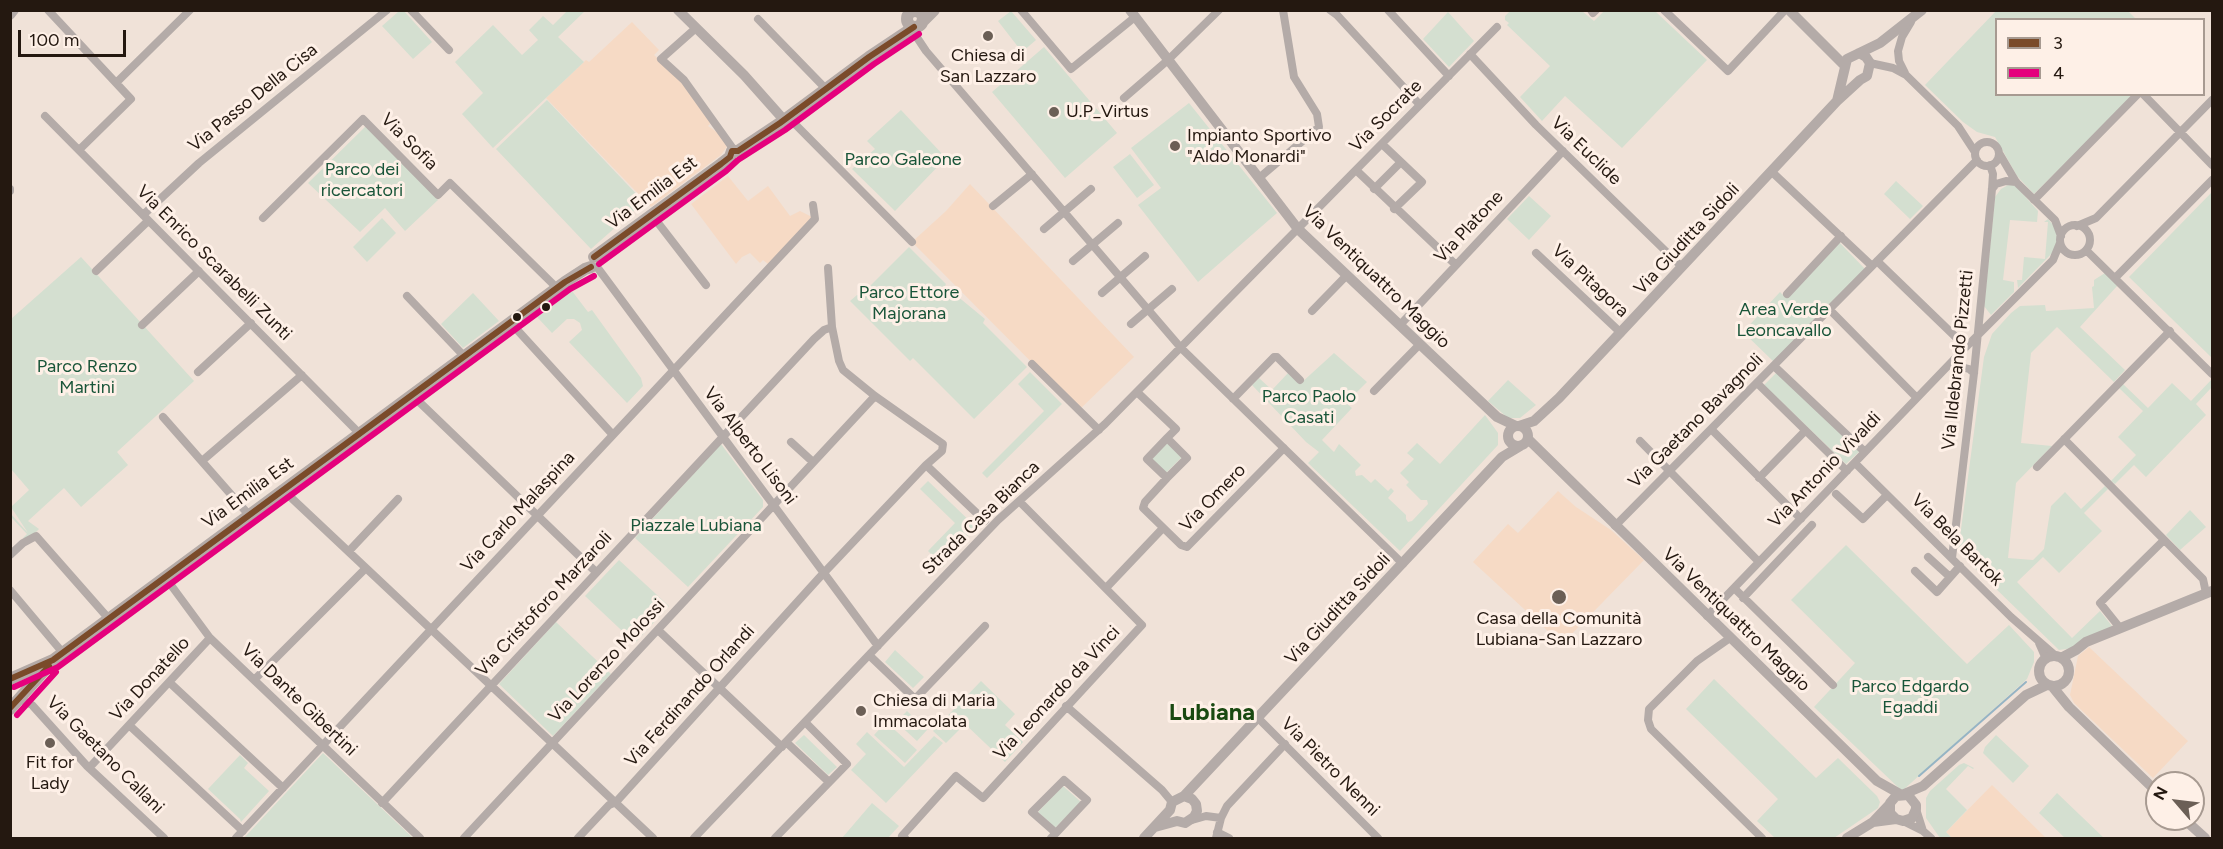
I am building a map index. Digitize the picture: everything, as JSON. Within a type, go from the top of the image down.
[{"type":"main road","name":"Via Emilia Est","points":[[594,262],[869,57],[915,16],[934,10]]},
{"type":"main road","name":"Via Emilia Est","points":[[15,704],[21,692],[18,686],[10,680],[58,656],[510,322],[655,219],[736,155]]},
{"type":"main road","name":"Via Emilia Est","points":[[15,704],[58,656]]},
{"type":"street","points":[[10,15],[14,10]]},
{"type":"street","points":[[48,10],[131,99],[79,150]]},
{"type":"street","points":[[117,82],[190,10]]},
{"type":"street","name":"Via Passo Della Cisa","points":[[96,271],[200,164],[387,10]]},
{"type":"street","points":[[411,10],[449,50]]},
{"type":"street","points":[[678,10],[744,75],[784,120],[912,242]]},
{"type":"street","points":[[1021,10],[1071,69],[1132,14]]},
{"type":"street","points":[[1124,98],[1168,60],[1219,10]]},
{"type":"street","points":[[1259,178],[1319,127],[1317,114],[1294,77],[1283,10]]},
{"type":"street","points":[[1330,10],[1420,105]]},
{"type":"street","points":[[1388,10],[1449,76]]},
{"type":"street","points":[[1591,10],[1593,13],[1596,10]]},
{"type":"street","points":[[1664,10],[1728,71],[1787,10],[1824,46],[1844,68],[1848,77],[1863,78],[1885,67]]},
{"type":"street","name":"Via Giuditta Sidoli","points":[[1837,101],[1847,58],[1880,43],[1921,11]]},
{"type":"street","name":"Via Giuditta Sidoli","points":[[1907,76],[1899,61],[1898,48],[1905,32],[1921,11]]},
{"type":"street","name":"Via Ventiquattro Maggio","points":[[1132,14],[1298,229],[1497,417],[1508,436]]},
{"type":"street","points":[[915,16],[915,33],[920,43],[1181,348],[1403,564]]},
{"type":"street","points":[[759,19],[826,89]]},
{"type":"street","name":"Via Socrate","points":[[1298,229],[1497,27]]},
{"type":"street","points":[[696,28],[661,58],[684,80],[736,155]]},
{"type":"street","name":"Via Giuditta Sidoli","points":[[1502,457],[1510,430],[1534,421],[1559,398],[1837,101],[1863,78],[1880,43]]},
{"type":"street","points":[[1824,46],[1856,54],[1870,62],[1897,69],[1907,76],[1958,126],[1983,143],[1994,144],[2016,182]]},
{"type":"street","name":"Via Euclide","points":[[1470,54],[1563,152],[1682,267]]},
{"type":"street","points":[[2034,200],[2139,96]]},
{"type":"street","points":[[2143,96],[2212,165]]},
{"type":"street","points":[[2053,260],[2086,250],[2096,218],[2212,100]]},
{"type":"street","name":"Via Enrico Scarabelli Zunti","points":[[45,116],[360,433]]},
{"type":"street","name":"Via Sofia","points":[[263,218],[363,119],[438,195],[450,183],[561,285]]},
{"type":"street","points":[[1958,126],[1984,165],[1990,165],[2016,182],[2055,220],[2085,230],[2089,238]]},
{"type":"street","points":[[1976,156],[1978,146],[1983,143]]},
{"type":"street","points":[[1382,144],[1422,182],[1394,209]]},
{"type":"street","name":"Via Platone","points":[[1400,325],[1563,152]]},
{"type":"street","points":[[1990,165],[1997,160],[1999,153]]},
{"type":"street","name":"Via Gaetano Bavagnoli","points":[[1615,526],[1875,263],[1976,156]]},
{"type":"street","points":[[1374,189],[1401,162]]},
{"type":"street","name":"Via Ildebrando Pizzetti","points":[[1952,558],[1974,373],[1992,189],[1993,174],[1990,165]]},
{"type":"street","points":[[1356,170],[1394,209],[1456,264]]},
{"type":"street","points":[[1772,172],[1966,347]]},
{"type":"street","points":[[993,206],[1032,174]]},
{"type":"street","points":[[2116,277],[2212,180]]},
{"type":"street","points":[[1992,189],[1996,184],[2006,181],[2016,182]]},
{"type":"street","points":[[1044,229],[1091,189]]},
{"type":"street","name":"Via Carlo Malaspina","points":[[240,835],[815,219],[813,205]]},
{"type":"street","points":[[2053,260],[2064,230],[2096,218]]},
{"type":"street","name":"Via Emilia Est","points":[[655,219],[706,285]]},
{"type":"street","points":[[2055,220],[2064,250],[2070,254]]},
{"type":"street","points":[[1073,261],[1118,223]]},
{"type":"street","name":"Strada Casa Bianca","points":[[694,838],[985,533],[1099,430],[1298,229]]},
{"type":"street","points":[[1787,294],[1841,236]]},
{"type":"street","points":[[2086,250],[2212,374]]},
{"type":"street","name":"Via Pitagora","points":[[1536,253],[1621,333]]},
{"type":"street","points":[[1102,293],[1145,256]]},
{"type":"street","name":"Via Antonio Vivaldi","points":[[1707,616],[2053,260]]},
{"type":"street","name":"Via Alberto Lisoni","points":[[594,262],[878,646]]},
{"type":"street","points":[[828,268],[832,327],[839,361],[843,370],[875,396]]},
{"type":"street","points":[[142,325],[199,271]]},
{"type":"street","points":[[1312,311],[1347,275]]},
{"type":"street","points":[[1131,324],[1172,289]]},
{"type":"street","points":[[407,296],[464,356]]},
{"type":"street","points":[[1980,302],[1983,313],[1993,320]]},
{"type":"street","points":[[1830,309],[1917,398]]},
{"type":"street","points":[[510,322],[613,435]]},
{"type":"street","points":[[198,372],[250,323]]},
{"type":"street","name":"Via Cristoforo Marzaroli","points":[[382,803],[818,334],[832,327]]},
{"type":"street","points":[[2037,467],[2170,331]]},
{"type":"street","points":[[1374,391],[1420,344]]},
{"type":"street","points":[[1233,399],[1274,357],[1277,357],[1300,380]]},
{"type":"street","points":[[1032,364],[1099,430]]},
{"type":"street","points":[[1950,364],[1969,369],[1974,373]]},
{"type":"street","points":[[1773,366],[1865,452]]},
{"type":"street","points":[[202,461],[302,375]]},
{"type":"street","points":[[1756,383],[1846,471]]},
{"type":"street","points":[[1137,392],[1176,429],[1167,438],[1147,459],[1167,478],[1187,458],[1167,438]]},
{"type":"street","points":[[412,394],[596,572]]},
{"type":"street","name":"Via Ferdinando Orlandi","points":[[578,838],[609,805],[616,802],[824,573],[940,453],[943,448],[940,442],[875,396]]},
{"type":"street","name":"Via Lorenzo Molossi","points":[[464,838],[875,396]]},
{"type":"street","name":"Via Giuditta Sidoli","points":[[1155,827],[1177,821],[1185,823],[1192,820],[1196,814],[1190,800],[1197,782],[1502,457],[1525,442],[1559,398]]},
{"type":"street","points":[[164,417],[249,515]]},
{"type":"street","name":"Via Ventiquattro Maggio","points":[[1497,417],[1517,426]]},
{"type":"street","points":[[1508,436],[1512,444],[1525,442],[1527,431],[1517,426]]},
{"type":"street","points":[[1711,429],[1801,519]]},
{"type":"street","points":[[1759,478],[1805,431]]},
{"type":"street","points":[[2046,659],[2062,660],[2086,642],[2209,592],[2203,579],[2064,439]]},
{"type":"street","points":[[1640,441],[1760,562]]},
{"type":"street","points":[[792,442],[813,462]]},
{"type":"street","name":"Via Ventiquattro Maggio","points":[[1525,442],[1546,458],[1877,781],[1890,803]]},
{"type":"street","name":"Via Omero","points":[[1167,478],[1143,505],[1144,510],[1183,547],[1189,546],[1284,448]]},
{"type":"street","name":"Via Bela Bartok","points":[[1855,463],[2037,640],[2062,660]]},
{"type":"street","points":[[926,465],[985,521]]},
{"type":"street","points":[[283,490],[653,838]]},
{"type":"street","points":[[1836,494],[1863,519],[1887,495]]},
{"type":"street","points":[[349,551],[398,499]]},
{"type":"street","name":"Via Leonardo da Vinci","points":[[905,838],[902,836],[956,776],[983,798],[1142,625],[1018,501]]},
{"type":"street","points":[[1743,598],[1812,525]]},
{"type":"street","name":"Via Omero","points":[[1106,588],[1163,528]]},
{"type":"street","points":[[10,555],[23,543],[36,536],[109,619]]},
{"type":"street","points":[[1940,546],[1949,543],[1955,536]]},
{"type":"street","points":[[2120,628],[2100,603],[2164,540]]},
{"type":"street","points":[[1928,557],[1950,578]]},
{"type":"street","points":[[1915,571],[1937,592],[1960,566]]},
{"type":"street","points":[[254,680],[366,568]]},
{"type":"street","name":"Via Dante Gibertini","points":[[165,577],[210,638],[420,838]]},
{"type":"street","points":[[1734,588],[1833,685]]},
{"type":"street","points":[[10,590],[58,656]]},
{"type":"street","points":[[869,655],[915,699],[985,626]]},
{"type":"street","points":[[657,630],[719,689],[829,782]]},
{"type":"street","name":"Via Donatello","points":[[89,768],[210,638]]},
{"type":"street","points":[[1730,638],[1697,661],[1649,709],[1648,720],[1651,729],[1762,838]]},
{"type":"street","points":[[2037,640],[2046,659]]},
{"type":"street","points":[[2046,659],[2040,667],[2046,682],[2145,780]]},
{"type":"street","points":[[2062,660],[2069,675],[2064,683],[2065,698],[2069,706]]},
{"type":"street","points":[[169,682],[283,788]]},
{"type":"street","points":[[1847,838],[1873,822],[1890,803],[1902,794],[1923,786],[2026,695],[2046,682],[2064,683]]},
{"type":"street","name":"Via Gaetano Callani","points":[[15,704],[32,705],[89,768],[164,838]]},
{"type":"street","points":[[1066,706],[1162,790],[1177,821]]},
{"type":"street","name":"Via Pietro Nenni","points":[[1258,718],[1378,838]]},
{"type":"street","points":[[775,838],[847,764],[805,722]]},
{"type":"street","points":[[129,725],[240,835]]},
{"type":"street","points":[[1229,838],[1216,835],[1227,806],[1285,744]]},
{"type":"street","points":[[1064,780],[1087,800],[1054,836],[1032,812],[1064,780]]},
{"type":"street","name":"Via Ventiquattro Maggio","points":[[1877,781],[1902,794]]},
{"type":"street","points":[[1873,822],[1912,818],[1923,786]]},
{"type":"street","points":[[1902,794],[1912,797],[1923,831]]},
{"type":"street","points":[[1190,800],[1221,818]]},
{"type":"street","name":"Via Giuditta Sidoli","points":[[1144,838],[1171,806],[1190,800]]},
{"type":"street","points":[[1890,803],[1890,813],[1923,831],[1931,838]]},
{"type":"street","points":[[1192,820],[1206,816],[1221,818]]},
{"type":"shaded area","points":[[632,22],[659,50],[654,55],[683,81],[712,122],[708,126],[721,135],[728,145],[721,155],[651,207],[546,98],[586,60],[589,62]]},
{"type":"shaded area","points":[[728,176],[748,201],[768,186],[790,216],[800,211],[812,217],[768,264],[763,260],[760,263],[750,253],[736,264],[691,204]]},
{"type":"shaded area","points":[[970,184],[1134,357],[1079,410],[912,242],[946,211]]},
{"type":"shaded area","name":"Casa della Comunità Lubiana-San Lazzaro","points":[[1558,491],[1576,507],[1611,530],[1644,560],[1562,644],[1473,562],[1508,524],[1518,533]]},
{"type":"shaded area","points":[[2089,647],[2188,741],[2160,771],[2146,771],[2074,703],[2070,695],[2078,656]]},
{"type":"shaded area","points":[[1992,785],[2046,838],[1952,838],[1946,832]]},
{"type":"green space","points":[[404,11],[432,42],[413,59],[382,26],[398,12]]},
{"type":"green space","points":[[567,11],[585,11],[558,37],[584,62],[493,148],[462,114],[483,93],[455,62],[493,25],[522,55],[538,40],[529,30],[543,16],[553,25]]},
{"type":"green space","points":[[1011,11],[1036,40],[1022,52],[998,21]]},
{"type":"green space","points":[[1510,11],[1582,11],[1594,21],[1604,11],[1655,11],[1707,60],[1622,148],[1565,96],[1542,121],[1520,97],[1550,66],[1507,25],[1509,23],[1505,20],[1505,16]]},
{"type":"green space","points":[[1996,11],[2128,11],[2135,18],[1995,18],[1995,96],[2133,96],[2034,194],[2017,176],[1995,137],[1977,132],[1963,122],[1925,85]]},
{"type":"green space","points":[[1448,12],[1474,41],[1449,67],[1423,39]]},
{"type":"green space","name":"U.P_Virtus","points":[[1044,47],[1117,133],[1065,178],[992,92]]},
{"type":"green space","points":[[547,100],[644,202],[591,249],[496,149]]},
{"type":"green space","points":[[1189,103],[1277,213],[1198,282],[1138,205],[1161,188],[1131,148]]},
{"type":"green space","name":"Parco Galeone","points":[[901,110],[946,158],[895,211],[852,169],[875,149],[867,141]]},
{"type":"green space","name":"Parco dei ricercatori","points":[[366,126],[438,200],[405,231],[385,208],[360,232],[308,183]]},
{"type":"green space","points":[[1130,154],[1154,185],[1137,198],[1113,167]]},
{"type":"green space","points":[[1896,181],[1923,206],[1910,219],[1884,194]]},
{"type":"green space","points":[[2008,185],[2015,185],[2038,211],[2037,222],[2010,220],[2003,280],[2014,282],[2014,292],[1991,315],[1984,306],[1995,197],[2001,189]]},
{"type":"green space","points":[[2212,192],[2212,358],[2129,277]]},
{"type":"green space","points":[[1529,196],[1551,216],[1529,240],[1507,219]]},
{"type":"green space","points":[[382,218],[396,233],[367,262],[353,247]]},
{"type":"green space","points":[[2048,219],[2056,228],[2058,247],[2018,288],[2017,280],[2022,280],[2024,257],[2045,259],[2048,222],[2044,222]]},
{"type":"green space","name":"Area Verde Leoncavallo","points":[[1839,242],[1865,269],[1774,362],[1743,332],[1780,292],[1786,298]]},
{"type":"green space","name":"Parco Ettore Majorana","points":[[909,247],[946,284],[945,286],[985,319],[983,323],[1027,367],[974,419],[913,358],[910,361],[850,301],[857,295],[861,295]]},
{"type":"green space","name":"Parco Renzo Martini","points":[[81,257],[194,381],[117,452],[128,465],[81,507],[64,488],[28,521],[39,529],[30,538],[23,538],[27,534],[11,517],[11,514],[28,533],[11,507],[29,490],[11,469],[11,319]]},
{"type":"green space","points":[[2105,273],[2118,285],[2080,327],[2125,370],[2114,382],[2057,327],[2031,353],[2021,443],[2052,446],[2016,483],[2008,558],[2033,560],[2044,549],[2051,506],[2065,492],[2081,509],[2105,486],[2108,489],[2084,513],[2102,531],[2059,573],[2043,557],[2017,582],[2072,638],[2100,611],[2112,626],[2073,648],[2059,650],[1958,552],[1984,357],[1992,334],[2020,306],[2045,305],[2046,311],[2094,308],[2092,287],[2094,280]]},
{"type":"green space","points":[[572,291],[588,312],[592,310],[641,378],[643,386],[627,403],[569,342],[582,330],[580,323],[574,319],[567,319],[552,333],[537,317]]},
{"type":"green space","points":[[473,293],[499,321],[463,348],[441,324]]},
{"type":"green space","name":"Parco Paolo Casati","points":[[1334,353],[1367,382],[1346,403],[1352,408],[1322,440],[1334,452],[1339,444],[1361,465],[1355,471],[1356,476],[1362,475],[1371,483],[1375,479],[1388,491],[1391,488],[1394,491],[1388,498],[1406,515],[1408,522],[1412,521],[1428,504],[1427,500],[1421,500],[1406,485],[1409,482],[1400,473],[1414,459],[1407,453],[1417,443],[1440,464],[1485,415],[1498,433],[1498,445],[1400,551],[1308,463],[1319,452],[1306,442],[1252,385],[1259,378],[1272,390],[1288,373],[1300,384]]},
{"type":"green space","points":[[1030,372],[1062,404],[987,478],[982,473],[1044,411],[1018,384]]},
{"type":"green space","points":[[1777,372],[1860,451],[1846,464],[1764,385]]},
{"type":"green space","points":[[2212,379],[2212,387],[2196,404],[2206,415],[2146,477],[2134,465],[2115,484],[2111,481],[2136,455],[2118,437],[2143,411],[2119,388],[2123,384],[2148,408],[2172,383],[2191,401]]},
{"type":"green space","points":[[1508,380],[1536,405],[1520,418],[1508,418],[1488,401]]},
{"type":"green space","points":[[1167,443],[1182,457],[1166,473],[1152,459]]},
{"type":"green space","name":"Piazzale Lubiana","points":[[721,444],[763,500],[763,507],[688,587],[635,538]]},
{"type":"green space","points":[[928,481],[976,527],[945,559],[944,567],[928,551],[955,523],[920,489]]},
{"type":"green space","points":[[2190,510],[2206,527],[2180,550],[2166,535]]},
{"type":"green space","name":"Parco Edgardo Egaddi","points":[[1846,545],[1967,664],[2009,625],[2034,652],[2034,662],[2027,679],[1902,791],[1814,707],[1855,663],[1791,600]]},
{"type":"green space","name":"Piazzale Lubiana","points":[[619,560],[669,606],[635,643],[585,596]]},
{"type":"green space","points":[[556,622],[611,674],[553,736],[499,684]]},
{"type":"green space","points":[[895,650],[924,677],[913,688],[885,662]]},
{"type":"green space","points":[[1714,679],[1816,778],[1838,758],[1877,796],[1880,802],[1878,808],[1834,838],[1775,838],[1757,821],[1778,799],[1686,709]]},
{"type":"green space","points":[[981,681],[1015,714],[1005,725],[1023,742],[1005,762],[965,724],[946,743],[933,731]]},
{"type":"green space","points":[[907,711],[927,730],[917,741],[896,722]]},
{"type":"green space","points":[[886,722],[917,750],[905,763],[874,735]]},
{"type":"green space","points":[[867,732],[904,767],[934,736],[943,743],[886,803],[851,770],[866,754],[856,744]]},
{"type":"green space","points":[[804,735],[837,767],[828,775],[795,743]]},
{"type":"green space","points":[[1996,735],[2029,766],[2013,783],[1983,753],[1985,747]]},
{"type":"green space","points":[[323,753],[413,838],[244,838]]},
{"type":"green space","points":[[240,755],[248,763],[244,768],[269,791],[241,822],[208,789]]},
{"type":"green space","points":[[1964,763],[1974,768],[1968,766],[1946,789],[1967,810],[1946,832],[1952,838],[1940,838],[1926,818],[1926,798],[1930,791]]},
{"type":"green space","points":[[1063,786],[1081,802],[1055,828],[1038,812]]},
{"type":"green space","points":[[2057,793],[2104,838],[2065,838],[2039,813]]},
{"type":"green space","points":[[872,803],[899,826],[888,838],[842,838]]},
{"type":"waterway","points":[[1919,776],[2026,682]]},
{"type":"transit line","name":"3","points":[[594,257],[721,164],[730,157],[732,151],[738,151],[780,123],[869,57],[914,27]]},
{"type":"transit line","name":"4","points":[[599,264],[738,160],[785,130],[874,64],[919,34]]},
{"type":"transit line","name":"3","points":[[10,679],[53,660],[565,282],[591,267]]},
{"type":"transit line","name":"4","points":[[14,687],[58,667],[570,289],[594,276]]},
{"type":"transit line","name":"3","points":[[10,708],[49,666]]},
{"type":"transit line","name":"4","points":[[17,715],[56,672]]},
{"type":"place","name":"Chiesa di San Lazzaro","points":[[988,36]]},
{"type":"place","name":"U.P_Virtus","points":[[1054,112]]},
{"type":"place","name":"Impianto Sportivo \"Aldo Monardi\"","points":[[1175,146]]},
{"type":"place","name":"Casa della Comunità Lubiana-San Lazzaro","points":[[1559,597]]},
{"type":"place","name":"Chiesa di Maria Immacolata","points":[[861,711]]},
{"type":"place","name":"Fit for Lady","points":[[50,743]]},
{"type":"district","name":"Lubiana","points":[[1212,713]]}]
